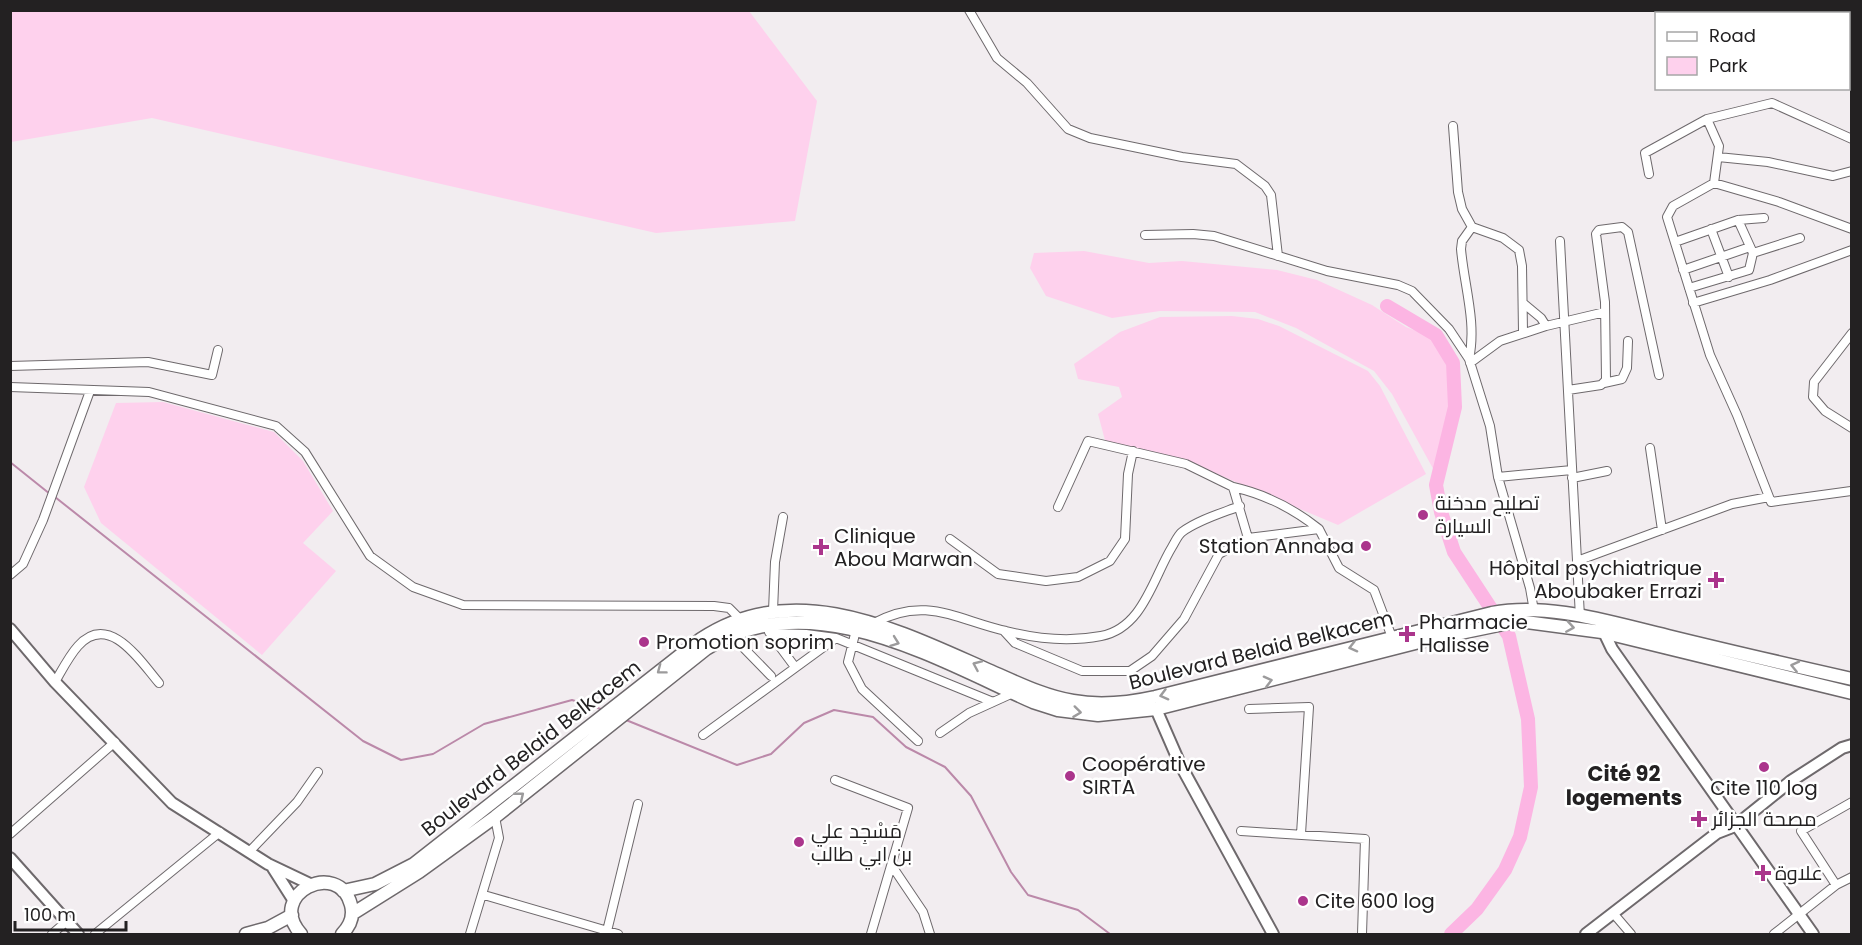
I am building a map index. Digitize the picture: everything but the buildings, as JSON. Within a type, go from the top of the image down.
[{"type":"main road","name":"Boulevard Belaid Belkacem","points":[[343,891],[375,884],[414,864],[630,701],[700,639],[774,611],[810,611],[874,623],[908,635],[1030,688],[1075,701],[1101,703],[1126,703],[1394,643]]},
{"type":"main road","name":"Boulevard Belaid Belkacem","points":[[742,623],[768,629],[811,623],[856,630],[900,644],[1050,707],[1076,712],[1128,714],[1156,709],[1497,616],[1534,611],[1580,617],[1601,627],[1851,693]]},
{"type":"main road","name":"Boulevard Belaid Belkacem","points":[[1497,616],[1512,622],[1601,627],[1851,679]]},
{"type":"main road","name":"Boulevard Belaid Belkacem","points":[[352,914],[419,873],[495,817],[602,723]]},
{"type":"main road","points":[[301,934],[292,915],[294,901],[302,889],[310,884],[328,883],[343,891],[351,904],[352,914],[345,933]]},
{"type":"main road","points":[[246,934],[273,926],[292,915]]},
{"type":"street","points":[[969,10],[982,38],[997,58],[1027,83],[1068,129],[1090,138],[1182,158],[1236,164],[1265,186],[1271,195],[1278,256]]},
{"type":"street","points":[[1649,174],[1645,153],[1707,119],[1772,103],[1851,139]]},
{"type":"street","points":[[1707,119],[1719,146],[1714,183]]},
{"type":"street","points":[[1453,126],[1458,192],[1462,209],[1472,227],[1511,242],[1519,250],[1522,266],[1523,332]]},
{"type":"street","points":[[1718,157],[1768,162],[1833,176],[1851,171]]},
{"type":"street","points":[[1851,229],[1779,202],[1714,183],[1669,210],[1667,217],[1710,356],[1737,415],[1771,502],[1851,491]]},
{"type":"street","points":[[1675,242],[1738,220],[1764,218]]},
{"type":"street","points":[[1689,288],[1749,270],[1751,250],[1738,220]]},
{"type":"street","points":[[1470,361],[1471,320],[1461,249],[1462,241],[1472,227]]},
{"type":"street","points":[[1604,383],[1607,376],[1605,312],[1596,234],[1599,230],[1622,227],[1628,232],[1659,375]]},
{"type":"street","points":[[1711,230],[1728,277]]},
{"type":"street","points":[[1145,235],[1214,236],[1362,280],[1398,285],[1412,291],[1449,329],[1470,361],[1490,426],[1497,477],[1530,588],[1534,611]]},
{"type":"street","points":[[1683,270],[1721,257],[1800,238]]},
{"type":"street","points":[[1560,241],[1580,617]]},
{"type":"street","points":[[1693,303],[1770,280],[1851,250]]},
{"type":"street","points":[[1522,303],[1541,318],[1546,326]]},
{"type":"street","points":[[1470,361],[1500,341],[1523,332],[1605,312]]},
{"type":"street","points":[[1851,333],[1814,382],[1813,396],[1825,411],[1851,428]]},
{"type":"street","points":[[1568,390],[1622,379],[1625,374],[1628,341]]},
{"type":"street","points":[[10,366],[148,362],[212,375],[218,350]]},
{"type":"street","points":[[10,387],[149,392],[276,426],[305,452],[370,556],[413,587],[443,598],[480,607],[714,606],[729,608],[742,623]]},
{"type":"street","points":[[10,575],[23,564],[43,520],[56,478],[90,391]]},
{"type":"street","points":[[1058,507],[1088,441],[1186,464],[1233,487],[1247,490],[1292,510],[1319,529],[1339,568],[1374,590],[1394,643]]},
{"type":"street","points":[[1650,447],[1662,530]]},
{"type":"street","points":[[950,539],[998,574],[1046,581],[1078,577],[1110,561],[1125,539],[1128,474],[1132,451]]},
{"type":"street","points":[[1497,477],[1607,471]]},
{"type":"street","points":[[1233,487],[1248,538]]},
{"type":"street","points":[[1577,561],[1732,504],[1769,496]]},
{"type":"street","points":[[874,623],[890,614],[928,610],[956,614],[1004,631],[1043,639],[1075,639],[1116,632],[1147,601],[1164,560],[1181,532],[1240,506]]},
{"type":"street","points":[[774,611],[775,562],[783,517]]},
{"type":"street","points":[[1004,631],[1015,643],[1082,671],[1130,671],[1152,656],[1184,619],[1219,554],[1248,538],[1319,529]]},
{"type":"street","points":[[1601,627],[1735,826],[1813,934]]},
{"type":"street","points":[[10,629],[55,682],[172,802],[268,864],[310,884]]},
{"type":"street","points":[[728,629],[771,676]]},
{"type":"street","points":[[768,629],[836,638],[993,702]]},
{"type":"street","points":[[768,629],[795,667]]},
{"type":"street","points":[[856,630],[850,645],[848,662],[862,689],[918,741]]},
{"type":"street","points":[[55,682],[79,645],[91,637],[104,635],[115,636],[123,641],[159,683]]},
{"type":"street","points":[[703,735],[836,638]]},
{"type":"street","points":[[940,732],[969,713],[1013,693]]},
{"type":"street","points":[[1249,709],[1309,707],[1301,834]]},
{"type":"street","points":[[1156,709],[1180,764],[1273,934]]},
{"type":"street","points":[[10,834],[115,742]]},
{"type":"street","points":[[1586,934],[1717,833],[1735,826],[1791,781],[1842,748],[1851,745]]},
{"type":"street","points":[[250,851],[297,802],[318,772]]},
{"type":"street","points":[[835,780],[908,808],[871,934]]},
{"type":"street","points":[[1836,885],[1802,831],[1851,802]]},
{"type":"street","points":[[607,931],[638,804]]},
{"type":"street","points":[[470,934],[500,838],[495,817]]},
{"type":"street","points":[[1241,831],[1365,839],[1362,934]]},
{"type":"street","points":[[95,934],[220,832]]},
{"type":"street","points":[[10,858],[78,934]]},
{"type":"street","points":[[268,864],[294,901]]},
{"type":"street","points":[[892,866],[923,912],[930,934]]},
{"type":"street","points":[[1774,934],[1836,885],[1851,877]]},
{"type":"street","points":[[484,895],[618,934]]},
{"type":"street","points":[[1614,913],[1631,934]]},
{"type":"street","points":[[52,934],[67,921]]},
{"type":"green space","points":[[11,10],[749,11],[817,101],[795,221],[656,233],[152,118],[11,142]]},
{"type":"green space","points":[[1084,251],[1149,263],[1182,261],[1277,270],[1317,280],[1372,305],[1406,327],[1429,336],[1438,344],[1449,373],[1451,406],[1436,474],[1392,394],[1374,371],[1296,328],[1255,312],[1160,311],[1112,318],[1046,296],[1030,268],[1034,253]]},
{"type":"green space","points":[[1232,316],[1258,319],[1279,326],[1368,371],[1380,386],[1426,474],[1338,525],[1181,459],[1106,444],[1098,414],[1122,397],[1119,387],[1078,379],[1074,364],[1120,332],[1160,317]]},
{"type":"green space","points":[[163,402],[274,432],[303,461],[333,511],[303,543],[336,571],[262,655],[101,523],[84,487],[116,403]]},
{"type":"waterway","points":[[1387,306],[1436,335],[1453,363],[1455,407],[1436,485],[1441,512],[1454,552],[1509,636],[1528,719],[1531,787],[1520,837],[1505,870],[1477,909],[1451,934]]},
{"type":"waterway","points":[[10,462],[50,494]]},
{"type":"waterway","points":[[55,497],[363,741],[401,760],[433,754],[484,724],[572,700],[604,710]]},
{"type":"waterway","points":[[626,720],[737,765],[771,754],[804,723],[834,710],[873,717],[906,747],[945,767],[971,796],[1011,872],[1028,895],[1078,910],[1110,934]]},
{"type":"place","name":"تصليح مدخنة السيارة","points":[[1423,515]]},
{"type":"place","name":"Station Annaba","points":[[1366,546]]},
{"type":"place","name":"Clinique Abou Marwan","points":[[821,547]]},
{"type":"place","name":"Hôpital psychiatrique Aboubaker Errazi","points":[[1716,580]]},
{"type":"place","name":"Pharmacie Halisse","points":[[1407,634]]},
{"type":"place","name":"Promotion soprim","points":[[644,642]]},
{"type":"place","name":"Cite 110 log","points":[[1764,767]]},
{"type":"place","name":"Coopérative SIRTA","points":[[1070,776]]},
{"type":"place","name":"مصحة الجزائر","points":[[1699,819]]},
{"type":"place","name":"مَسْجِد علي بن ابي طالب","points":[[799,842]]},
{"type":"place","name":"علاوة","points":[[1763,873]]},
{"type":"place","name":"Cite 600 log","points":[[1303,901]]},
{"type":"district","name":"Cité 92 logements","points":[[1624,785]]}]
